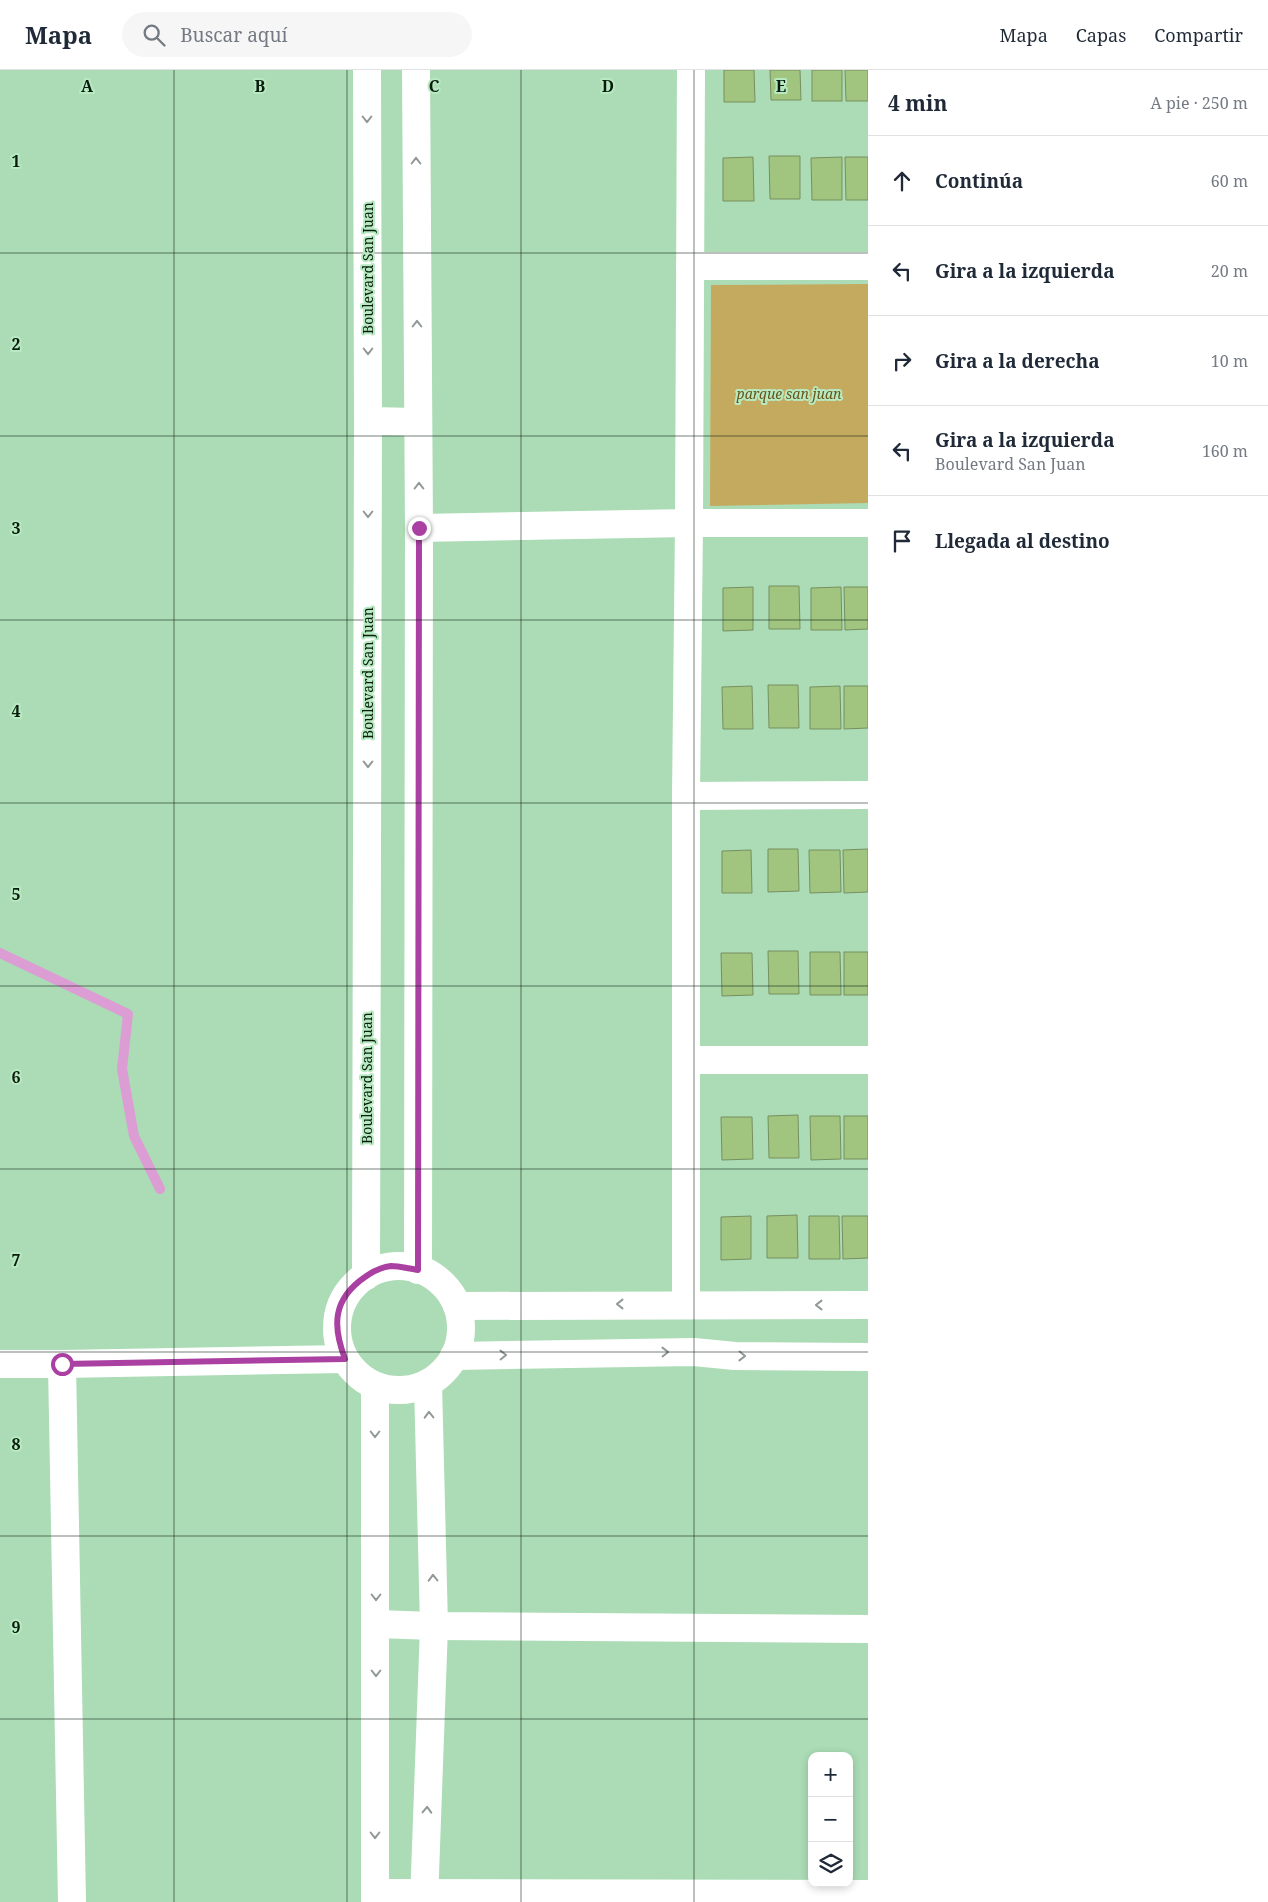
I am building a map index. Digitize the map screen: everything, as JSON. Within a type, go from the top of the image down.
[{"type":"street","name":"Boulevard San Juan","points":[[366,1276],[367,70]]},
{"type":"street","points":[[416,70],[419,528],[418,1270]]},
{"type":"street","points":[[686,1304],[686,796],[691,70]]},
{"type":"street","points":[[690,266],[868,266]]},
{"type":"street","points":[[368,421],[418,422]]},
{"type":"street","points":[[419,528],[689,523],[868,524]]},
{"type":"street","points":[[686,796],[868,795]]},
{"type":"street","points":[[687,1060],[868,1060]]},
{"type":"street","points":[[391,1266],[418,1270],[431,1274],[447,1288],[458,1306],[462,1326],[459,1346],[450,1365],[434,1380],[416,1388],[395,1390],[375,1386],[358,1375],[345,1359],[338,1340],[337,1320],[342,1301],[354,1284],[371,1272],[391,1266]]},
{"type":"street","points":[[458,1306],[868,1305]]},
{"type":"street","points":[[454,1356],[694,1352],[735,1356],[868,1357]]},
{"type":"street","points":[[0,1364],[345,1359]]},
{"type":"street","points":[[62,1364],[72,1902]]},
{"type":"street","points":[[424,1898],[434,1626],[428,1382]]},
{"type":"street","points":[[375,1386],[375,1898],[868,1894]]},
{"type":"street","points":[[376,1624],[868,1629]]},
{"type":"green space","name":"parque san juan","points":[[868,284],[868,503],[710,506],[711,285]]},
{"type":"building","points":[[724,70],[754,70],[755,102],[724,102]]},
{"type":"building","points":[[770,70],[800,70],[801,100],[771,100]]},
{"type":"building","points":[[812,70],[842,70],[842,101],[812,101]]},
{"type":"building","points":[[845,70],[868,70],[868,101],[846,101]]},
{"type":"building","points":[[769,156],[800,156],[800,199],[770,199]]},
{"type":"building","points":[[753,157],[754,201],[723,201],[723,158]]},
{"type":"building","points":[[842,157],[842,200],[812,200],[811,158]]},
{"type":"building","points":[[845,157],[868,157],[868,200],[846,200]]},
{"type":"building","points":[[769,586],[799,586],[800,629],[769,629]]},
{"type":"building","points":[[753,587],[753,630],[723,631],[723,588]]},
{"type":"building","points":[[841,587],[842,630],[811,630],[811,588]]},
{"type":"building","points":[[844,587],[868,587],[868,629],[845,630]]},
{"type":"building","points":[[768,685],[798,685],[799,728],[769,728]]},
{"type":"building","points":[[752,686],[753,729],[723,729],[722,687]]},
{"type":"building","points":[[840,686],[841,729],[810,729],[810,687]]},
{"type":"building","points":[[844,686],[868,686],[868,728],[844,729]]},
{"type":"building","points":[[768,849],[798,849],[799,891],[768,892]]},
{"type":"building","points":[[868,849],[868,892],[844,893],[843,850]]},
{"type":"building","points":[[751,850],[752,893],[722,893],[722,851]]},
{"type":"building","points":[[809,850],[840,850],[841,892],[810,893]]},
{"type":"building","points":[[768,951],[798,951],[799,994],[769,994]]},
{"type":"building","points":[[810,952],[840,952],[841,995],[810,995]]},
{"type":"building","points":[[844,952],[868,952],[868,995],[844,995]]},
{"type":"building","points":[[721,953],[752,953],[753,995],[722,996]]},
{"type":"building","points":[[798,1115],[799,1158],[769,1158],[768,1116]]},
{"type":"building","points":[[810,1116],[840,1116],[841,1159],[811,1160]]},
{"type":"building","points":[[844,1116],[868,1116],[868,1159],[844,1159]]},
{"type":"building","points":[[721,1117],[752,1117],[753,1159],[722,1160]]},
{"type":"building","points":[[797,1215],[798,1258],[767,1258],[767,1216]]},
{"type":"building","points":[[751,1216],[751,1259],[721,1260],[721,1217]]},
{"type":"building","points":[[809,1216],[839,1216],[840,1259],[809,1259]]},
{"type":"building","points":[[842,1216],[868,1216],[868,1258],[843,1259]]},
{"type":"waterway","points":[[0,953],[128,1014],[122,1069],[134,1136],[160,1189]]},
{"type":"route","points":[[62,1364],[345,1359],[338,1340],[337,1320],[342,1301],[354,1284],[371,1272],[391,1266],[418,1270],[419,528]]}]
